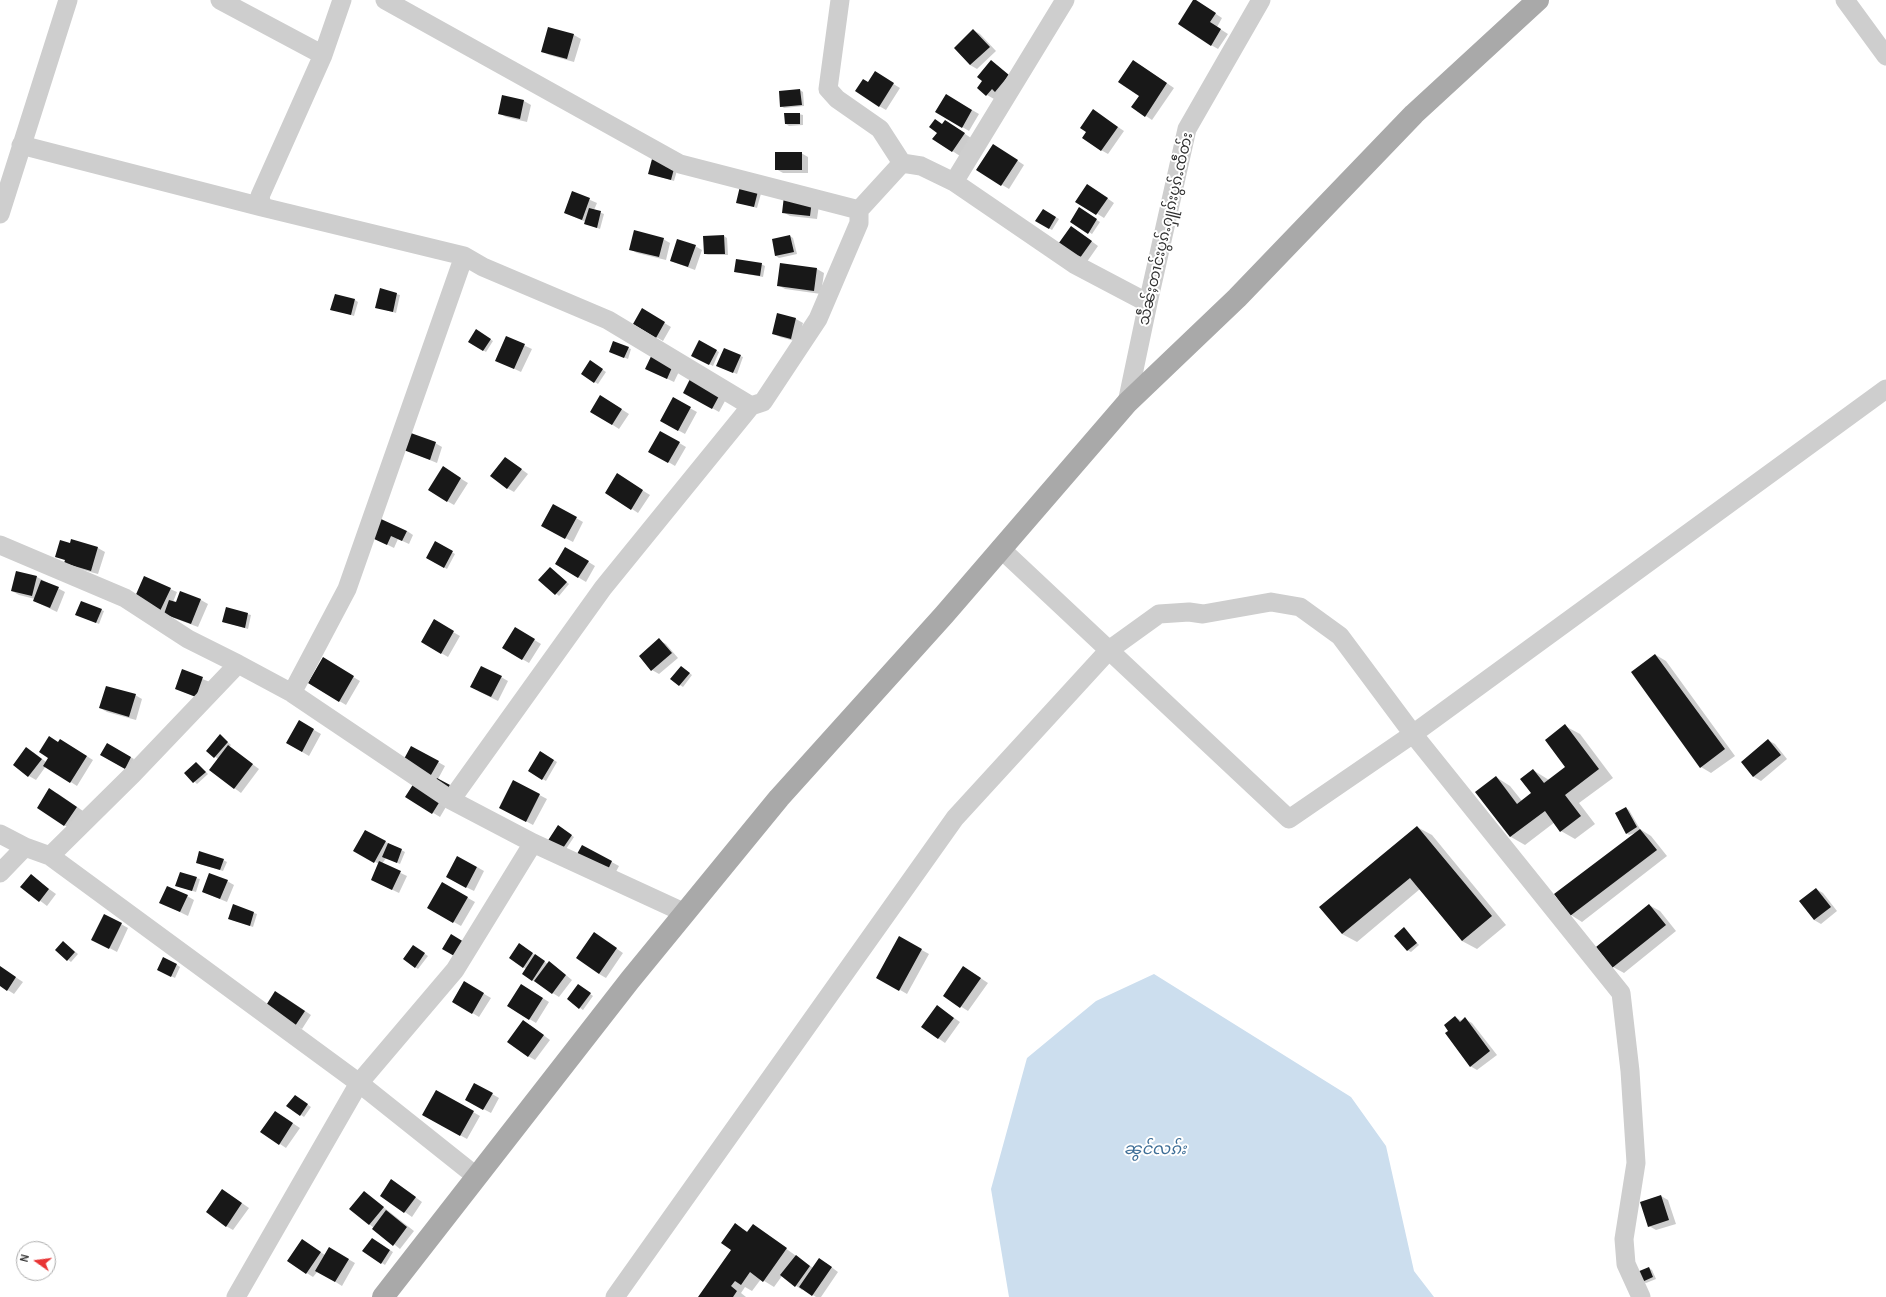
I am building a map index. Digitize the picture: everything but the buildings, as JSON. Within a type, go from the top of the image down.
[{"type":"main road","points":[[383,1297],[630,980],[779,798],[944,615],[1000,548],[1127,403],[1237,298],[1414,114],[1538,0]]},
{"type":"street","points":[[0,214],[68,0]]},
{"type":"street","points":[[220,0],[323,55]]},
{"type":"street","points":[[262,207],[260,196],[323,55],[342,0]]},
{"type":"street","points":[[385,0],[680,164],[859,210]]},
{"type":"street","points":[[840,0],[828,89],[837,99],[880,129],[902,163],[921,166],[954,182],[1074,264],[1148,303]]},
{"type":"street","points":[[954,182],[1066,0]]},
{"type":"street","name":"သဵၼ်ႈတၢင်းပွၵ်ႉႁူၵ်းပွၵ်ႉၸဵတ်း","points":[[1127,403],[1187,129],[1261,0]]},
{"type":"street","points":[[1845,0],[1886,56]]},
{"type":"street","points":[[21,145],[262,207],[464,256],[483,266],[608,320],[751,406]]},
{"type":"street","points":[[451,800],[603,588],[751,406],[763,402],[818,319],[859,223],[859,210],[902,163]]},
{"type":"street","points":[[292,693],[347,589],[464,256]]},
{"type":"street","points":[[1000,548],[1289,819],[1413,734],[1886,389]]},
{"type":"street","points":[[0,545],[125,598],[188,640],[238,664],[292,693],[451,800],[533,843],[685,913]]},
{"type":"street","points":[[615,1297],[955,818],[1109,650],[1159,614],[1189,612],[1203,614],[1272,602],[1300,607],[1340,636],[1413,734],[1621,993],[1630,1072],[1636,1163],[1624,1239],[1626,1264],[1640,1297]]},
{"type":"street","points":[[50,856],[134,774],[238,664]]},
{"type":"street","points":[[0,834],[25,847],[50,856],[359,1083],[477,1177]]},
{"type":"street","points":[[236,1297],[359,1083],[455,970],[533,843]]},
{"type":"street","points":[[0,873],[25,847]]},
{"type":"water","name":"ၼွင်လၵ်း","points":[[1154,974],[1351,1097],[1386,1146],[1414,1271],[1434,1297],[1009,1297],[991,1189],[1027,1058],[1096,1001]]}]
